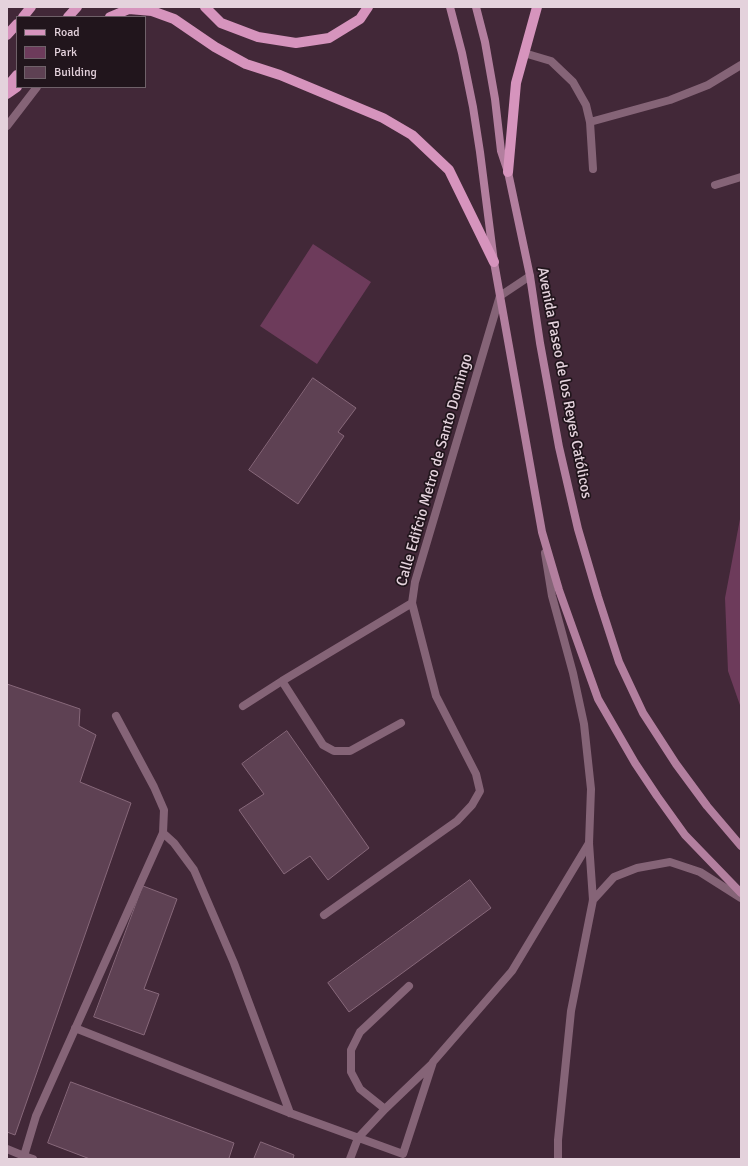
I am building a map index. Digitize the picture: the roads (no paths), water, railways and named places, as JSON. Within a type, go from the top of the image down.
[{"type":"main road","points":[[24,16],[31,7]]},
{"type":"main road","points":[[69,16],[77,7]]},
{"type":"main road","points":[[205,7],[221,23],[258,37],[296,43],[329,38],[360,19],[368,7]]},
{"type":"main road","points":[[450,7],[462,53],[473,107],[494,262],[542,532],[559,590],[598,699],[636,763],[685,835],[741,893]]},
{"type":"main road","name":"Avenida Paseo de los Reyes Católicos","points":[[476,7],[485,42],[495,99],[501,150],[508,172],[530,276],[558,447],[578,529],[618,662],[643,714],[676,764],[707,806],[741,846]]},
{"type":"main road","points":[[508,172],[516,83],[537,7]]},
{"type":"main road","points":[[112,16],[130,9],[152,11],[174,19],[215,47],[246,64],[280,75],[383,118],[412,135],[449,170],[494,262]]},
{"type":"main road","points":[[7,35],[16,25]]},
{"type":"main road","points":[[7,87],[16,76]]},
{"type":"main road","points":[[7,94],[16,88]]},
{"type":"street","points":[[524,53],[551,61],[573,82],[586,105],[590,122],[593,169]]},
{"type":"street","points":[[590,122],[670,100],[708,85],[741,65]]},
{"type":"street","points":[[7,126],[36,88]]},
{"type":"street","points":[[714,185],[741,177]]},
{"type":"street","points":[[500,296],[530,276]]},
{"type":"street","name":"Calle Edifcio Metro de Santo Domingo","points":[[324,915],[458,822],[472,805],[480,791],[476,774],[436,696],[412,603],[415,582],[500,296]]},
{"type":"street","points":[[542,532],[552,596],[584,724],[591,789],[589,843],[593,900],[571,1011],[558,1140],[558,1159]]},
{"type":"street","points":[[243,706],[412,603]]},
{"type":"street","points":[[282,681],[323,746],[334,751],[350,752],[401,723]]},
{"type":"street","points":[[24,1156],[36,1116],[163,833],[164,810],[154,787],[116,716]]},
{"type":"street","points":[[163,833],[174,843],[194,870],[234,963],[290,1113]]},
{"type":"street","points":[[350,1159],[358,1138],[433,1062],[512,971],[589,843]]},
{"type":"street","points":[[593,900],[614,877],[637,868],[670,862],[700,872],[741,898]]},
{"type":"street","points":[[385,1109],[360,1089],[351,1072],[351,1050],[360,1032],[409,986]]},
{"type":"street","points":[[75,1028],[290,1113],[358,1138],[402,1157],[433,1062]]},
{"type":"street","points":[[7,1149],[33,1159]]}]
